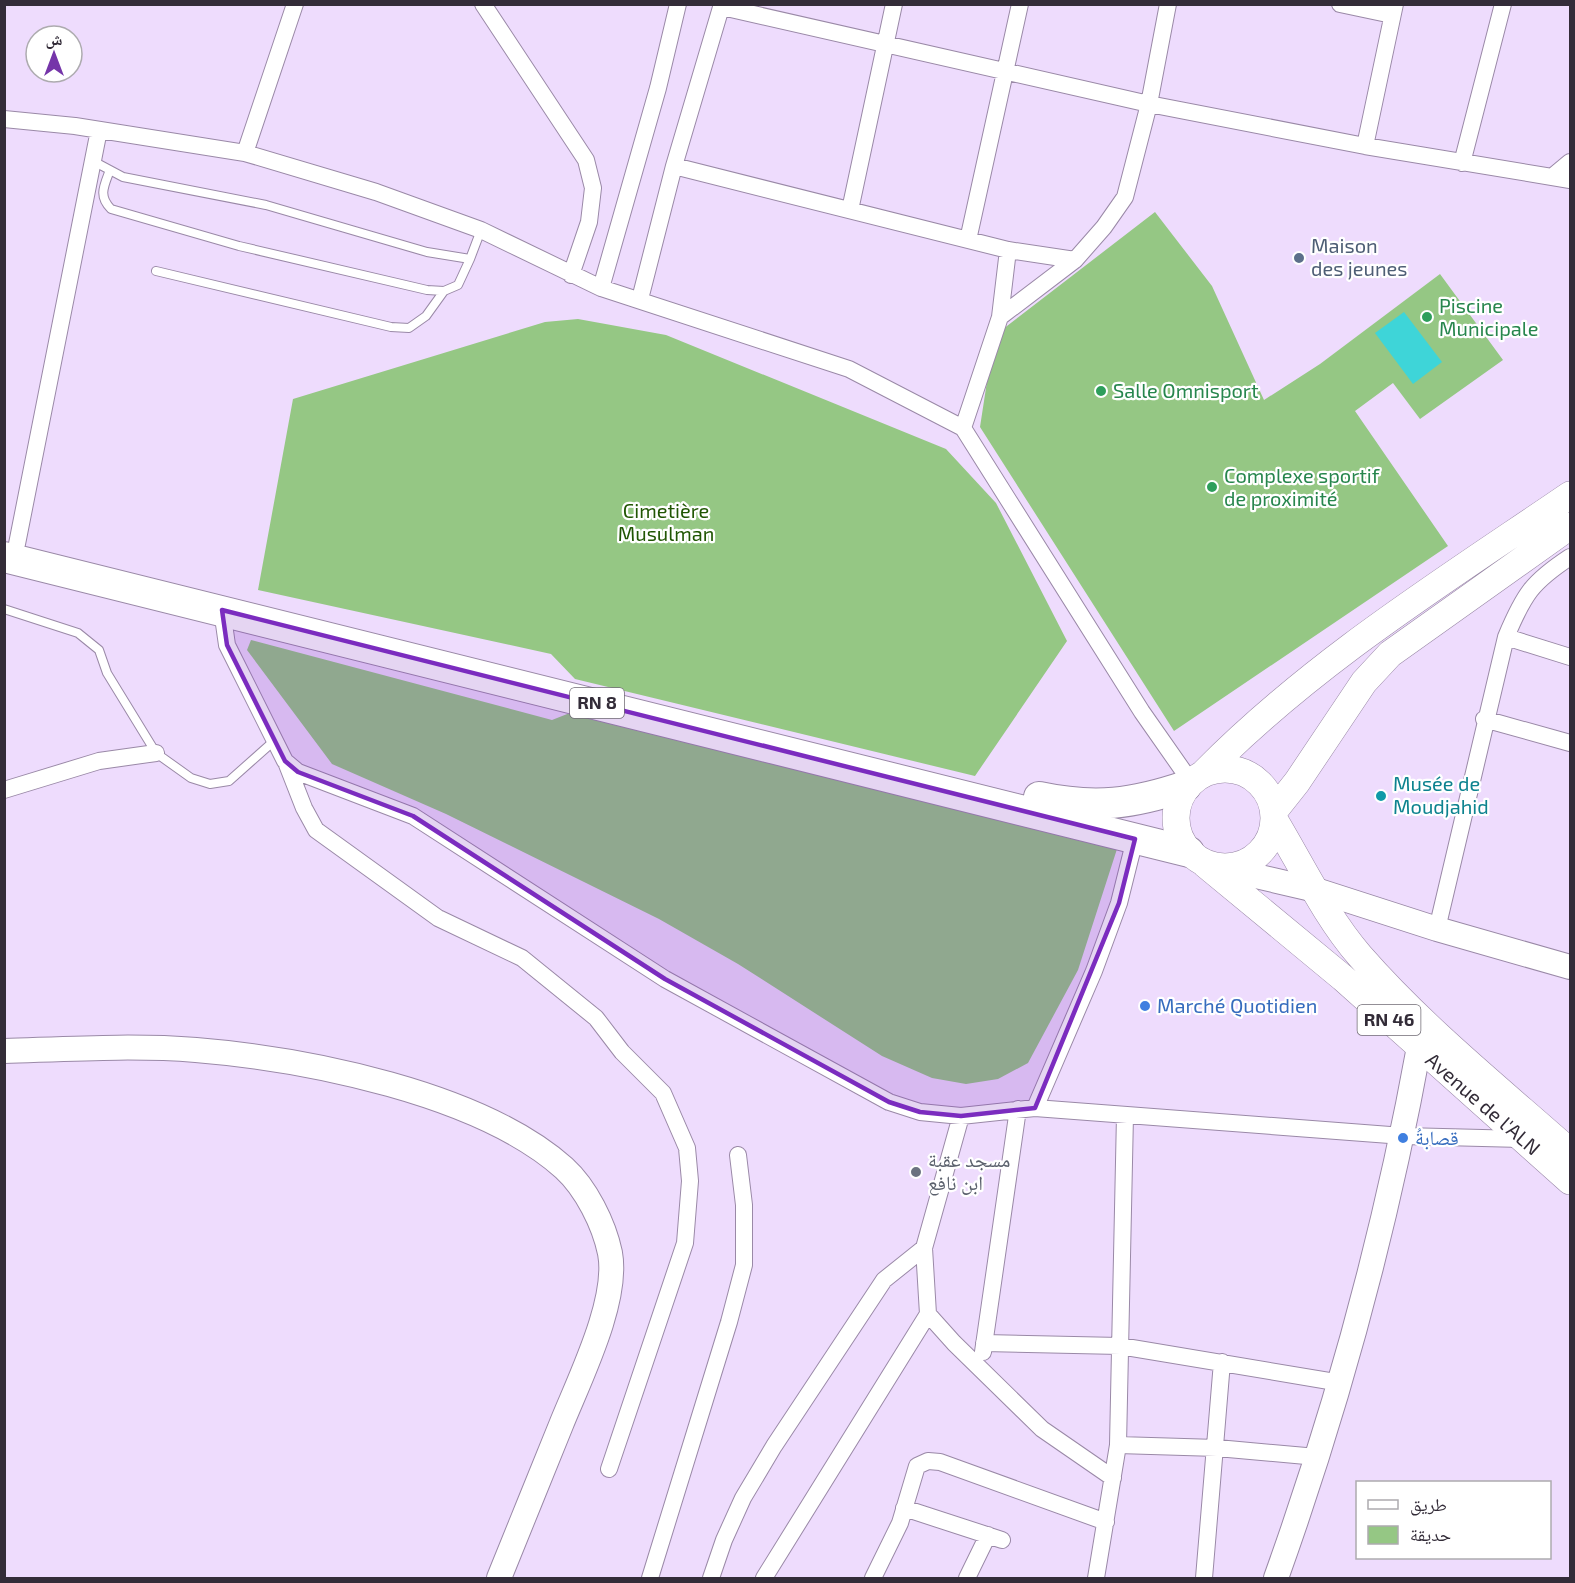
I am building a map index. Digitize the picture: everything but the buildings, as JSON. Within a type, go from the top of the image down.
[{"type":"highway","name":"RN 8","points":[[9,547],[222,610],[1135,839],[1204,861]]},
{"type":"highway","name":"RN 8","points":[[9,547],[533,669],[974,783],[1043,798],[1076,803],[1113,804],[1144,801],[1194,780]]},
{"type":"main road","points":[[1570,495],[1361,638],[1259,722],[1194,780],[1175,810],[1178,836],[1204,861],[1371,905],[1437,929],[1570,967]]},
{"type":"main road","points":[[1274,816],[1364,682],[1390,654],[1570,526]]},
{"type":"main road","points":[[1194,780],[1219,769],[1234,769],[1249,775],[1261,784],[1270,796],[1274,816],[1271,837],[1262,851],[1249,862],[1233,867],[1204,861]]},
{"type":"main road","name":"Avenue de l'ALN","points":[[1274,816],[1316,890],[1359,955],[1425,1038],[1522,1139],[1570,1181]]},
{"type":"main road","name":"Avenue de l'ALN","points":[[1204,861],[1343,978],[1425,1038],[1570,1152]]},
{"type":"main road","points":[[1276,1578],[1341,1383],[1381,1232],[1425,1038]]},
{"type":"main road","points":[[4,1051],[193,1050],[263,1057],[383,1083],[446,1102],[525,1137],[566,1169],[588,1198],[610,1254],[610,1293],[591,1351],[499,1578]]},
{"type":"street","points":[[245,153],[295,4]]},
{"type":"street","points":[[483,4],[586,160],[593,188],[589,222],[571,275]]},
{"type":"street","points":[[601,288],[658,88],[678,4]]},
{"type":"street","points":[[850,210],[894,4]]},
{"type":"street","points":[[968,240],[1020,4]]},
{"type":"street","points":[[1000,317],[1075,260],[1104,228],[1125,197],[1149,104],[1168,4]]},
{"type":"street","points":[[1340,4],[1394,10],[1365,146]]},
{"type":"street","points":[[1462,163],[1503,4]]},
{"type":"street","points":[[640,299],[674,166],[722,6],[1149,104],[1365,146],[1570,180]]},
{"type":"street","points":[[4,119],[99,130],[245,153],[376,192],[481,230],[601,288],[849,369],[963,428],[1136,702],[1194,780]]},
{"type":"street","points":[[9,547],[99,130]]},
{"type":"street","points":[[1552,177],[1570,162]]},
{"type":"street","points":[[674,166],[1008,250],[1075,260]]},
{"type":"street","points":[[963,428],[1000,317],[1008,250]]},
{"type":"street","points":[[1437,929],[1484,719],[1506,637],[1518,608],[1539,578],[1570,557]]},
{"type":"street","points":[[222,610],[227,645],[285,761],[304,808],[316,830],[438,918],[522,958],[596,1018],[622,1052],[663,1093],[687,1148],[690,1181],[685,1243],[609,1469]]},
{"type":"street","points":[[1506,637],[1570,657]]},
{"type":"street","points":[[1484,719],[1570,743]]},
{"type":"street","points":[[4,790],[99,760],[156,753]]},
{"type":"street","points":[[285,761],[298,772],[413,816],[665,979],[889,1102],[920,1112],[961,1116],[1035,1108],[1403,1136],[1522,1139]]},
{"type":"street","points":[[1035,1108],[1101,952],[1119,903],[1135,839]]},
{"type":"street","points":[[980,1368],[1018,1109]]},
{"type":"street","points":[[1096,1578],[1118,1445],[1125,1115]]},
{"type":"street","points":[[764,1578],[928,1314],[924,1248],[961,1116]]},
{"type":"street","points":[[650,1578],[744,1265],[744,1206],[738,1155]]},
{"type":"street","points":[[711,1578],[724,1540],[743,1498],[774,1446],[884,1280],[924,1248]]},
{"type":"street","points":[[928,1314],[1042,1429],[1113,1478]]},
{"type":"street","points":[[984,1343],[1120,1346],[1341,1383]]},
{"type":"street","points":[[1204,1578],[1217,1448],[1222,1362]]},
{"type":"street","points":[[1118,1445],[1217,1448],[1317,1457]]},
{"type":"street","points":[[873,1578],[900,1523],[917,1466],[931,1461],[1106,1522]]},
{"type":"street","points":[[904,1508],[995,1537],[967,1578]]},
{"type":"lane","points":[[93,161],[123,177],[266,206],[427,252],[470,259]]},
{"type":"lane","points":[[110,171],[102,191],[104,202],[111,209],[239,246],[427,290],[444,291],[458,285],[481,230]]},
{"type":"lane","points":[[156,271],[391,327],[409,328],[426,316],[444,291]]},
{"type":"lane","points":[[4,609],[78,633],[99,650],[107,673],[156,753],[191,778],[210,784],[229,781],[274,741]]},
{"type":"highlighted area","points":[[222,610],[572,697],[1135,839],[1119,903],[1035,1108],[961,1116],[920,1112],[889,1102],[665,979],[413,816],[298,772],[285,761],[227,645]]},
{"type":"green space","name":"Complexe sportif de proximité","points":[[1155,212],[1212,286],[1264,400],[1320,364],[1440,274],[1503,360],[1420,419],[1393,383],[1355,411],[1448,546],[1174,731],[980,427],[994,336]]},
{"type":"green space","name":"Cimetière Musulman","points":[[578,319],[666,335],[946,449],[996,503],[1067,641],[975,776],[575,679],[551,654],[258,590],[293,399],[545,322]]},
{"type":"green space","points":[[251,640],[552,720],[585,707],[1117,849],[1078,970],[1028,1063],[998,1079],[966,1084],[932,1078],[882,1056],[738,964],[659,919],[446,814],[332,764],[247,650]]},
{"type":"shaded area","points":[[1404,312],[1442,362],[1413,384],[1375,333]]},
{"type":"place","name":"Maison des jeunes","points":[[1299,258]]},
{"type":"place","name":"Piscine Municipale","points":[[1427,317]]},
{"type":"place","name":"Salle Omnisport","points":[[1101,391]]},
{"type":"place","name":"Complexe sportif de proximité","points":[[1212,487]]},
{"type":"place","name":"Musée de Moudjahid","points":[[1381,796]]},
{"type":"place","name":"Marché Quotidien","points":[[1145,1006]]},
{"type":"place","name":"قصابةُ","points":[[1403,1138]]},
{"type":"place","name":"مسجد عقبة ابن نافع","points":[[916,1172]]}]
